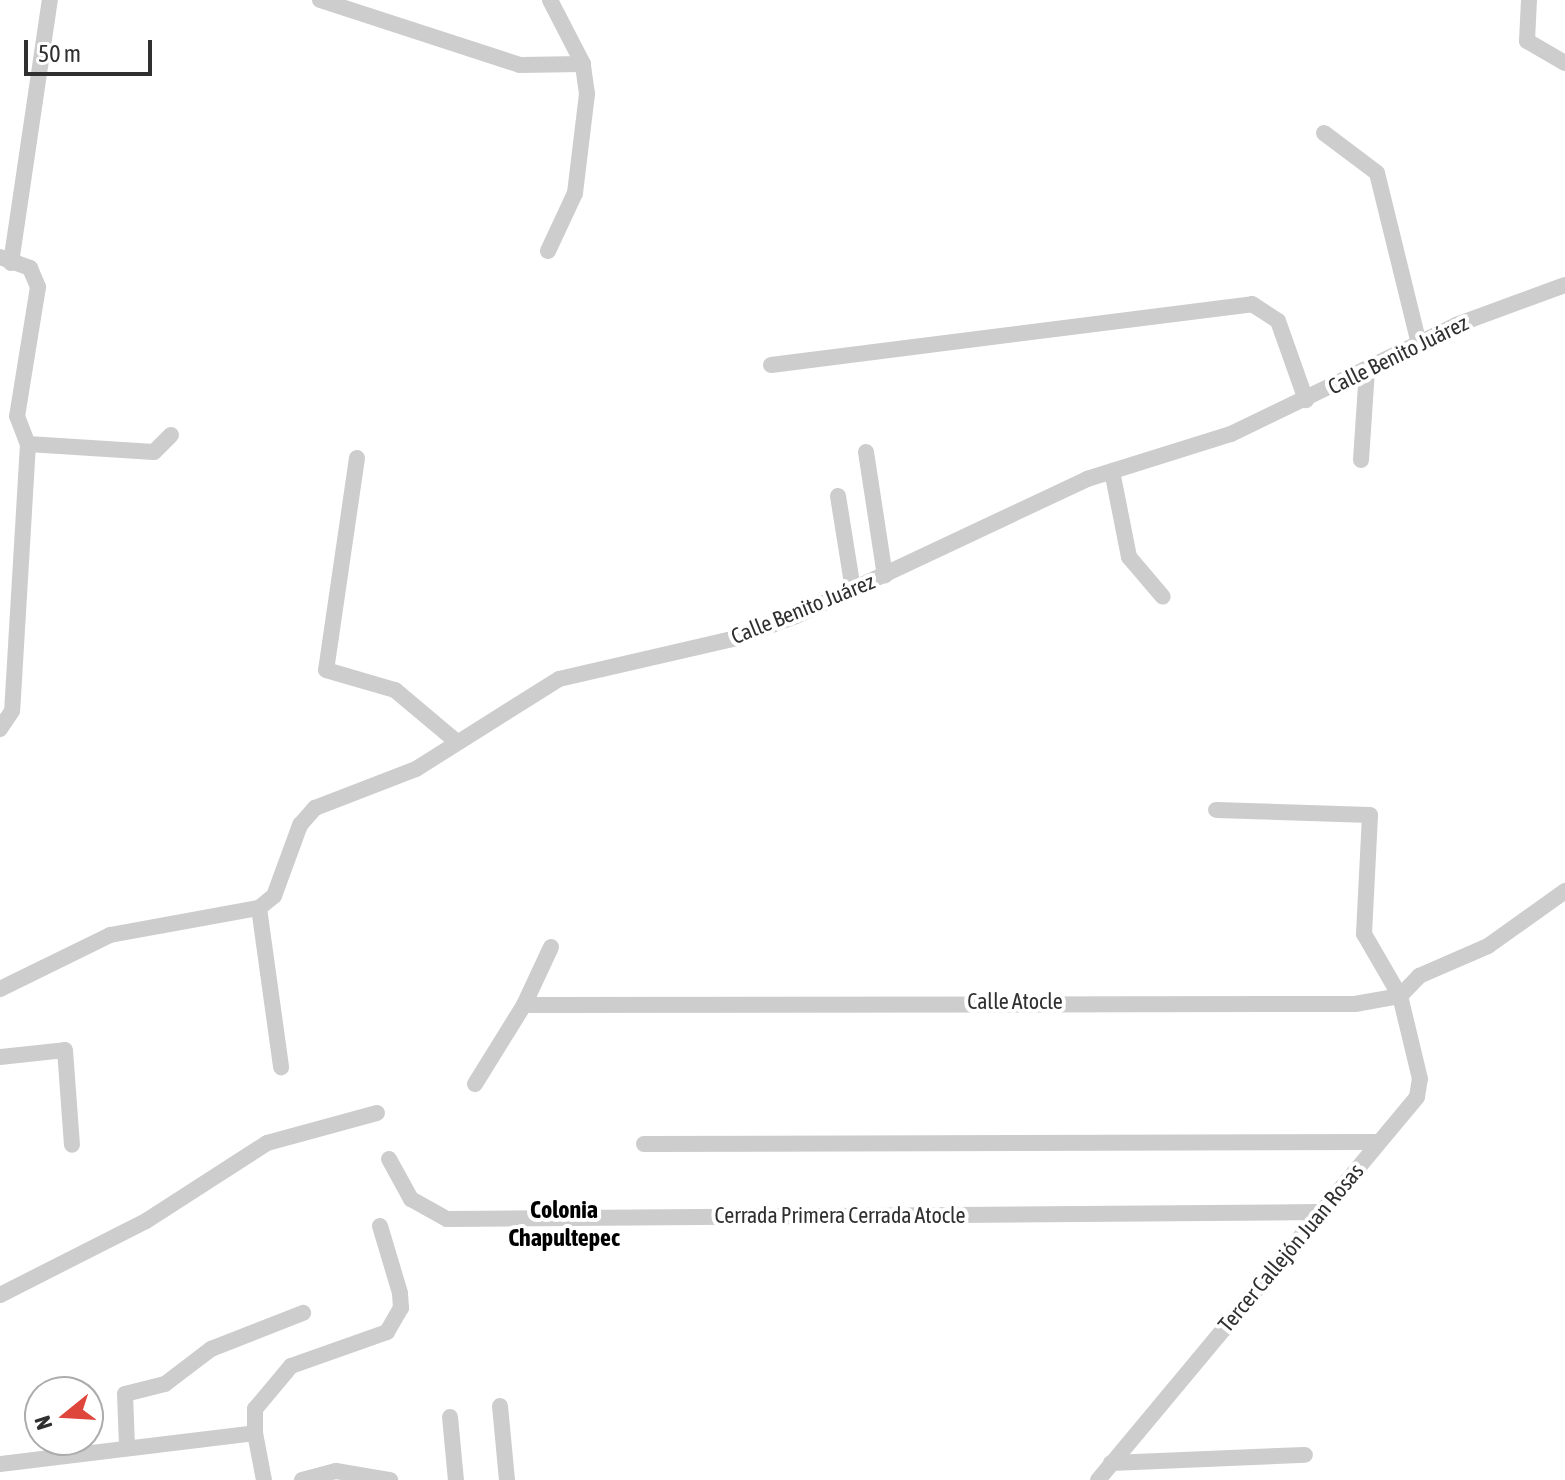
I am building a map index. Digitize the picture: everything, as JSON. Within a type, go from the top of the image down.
[{"type":"street","points":[[1,729],[12,711],[28,444],[17,416],[38,287],[30,268],[6,260],[50,0]]},
{"type":"street","points":[[320,0],[520,65],[583,64]]},
{"type":"street","points":[[548,251],[575,193],[587,94],[583,64],[550,0]]},
{"type":"street","points":[[1529,0],[1527,41],[1565,63]]},
{"type":"street","points":[[1324,133],[1377,173],[1419,344]]},
{"type":"street","name":"Calle Benito Juárez","points":[[259,908],[274,896],[300,825],[315,808],[403,775],[559,679],[737,638],[885,576],[1112,471],[1184,453],[1306,400],[1419,344],[1565,285]]},
{"type":"street","points":[[771,365],[1252,304],[1278,321],[1306,400]]},
{"type":"street","points":[[1361,460],[1367,369]]},
{"type":"street","points":[[28,444],[154,452],[171,435]]},
{"type":"street","points":[[866,452],[885,576]]},
{"type":"street","points":[[357,458],[326,670],[395,690],[457,742]]},
{"type":"street","points":[[1112,471],[1129,557],[1163,597]]},
{"type":"street","points":[[838,496],[853,590]]},
{"type":"street","name":"Tercer Callejón Juan Rosas","points":[[1098,1480],[1417,1097],[1420,1079],[1400,996],[1364,934],[1370,815],[1216,810]]},
{"type":"street","name":"Calle Atocle","points":[[524,1005],[1355,1004],[1400,996],[1419,976],[1488,946],[1565,891]]},
{"type":"street","points":[[0,989],[110,935],[259,908],[281,1067]]},
{"type":"street","points":[[475,1084],[524,1005],[551,947]]},
{"type":"street","points":[[0,1057],[65,1050],[72,1145]]},
{"type":"street","points":[[0,1295],[146,1221],[267,1143],[377,1113]]},
{"type":"street","points":[[644,1144],[1379,1142]]},
{"type":"street","name":"Cerrada Primera Cerrada Atocle","points":[[389,1159],[411,1199],[447,1219],[1320,1212]]},
{"type":"street","points":[[264,1480],[255,1433],[255,1409],[291,1366],[387,1332],[401,1308],[400,1293],[380,1226]]},
{"type":"street","points":[[127,1446],[125,1394],[165,1384],[211,1349],[303,1313]]},
{"type":"street","points":[[500,1406],[507,1480]]},
{"type":"street","points":[[450,1417],[456,1480]]},
{"type":"street","points":[[0,1464],[127,1446],[255,1433]]},
{"type":"street","points":[[1111,1463],[1305,1455]]},
{"type":"street","points":[[302,1480],[336,1471],[390,1480]]},
{"type":"district","name":"Colonia Chapultepec","points":[[564,1224]]}]
